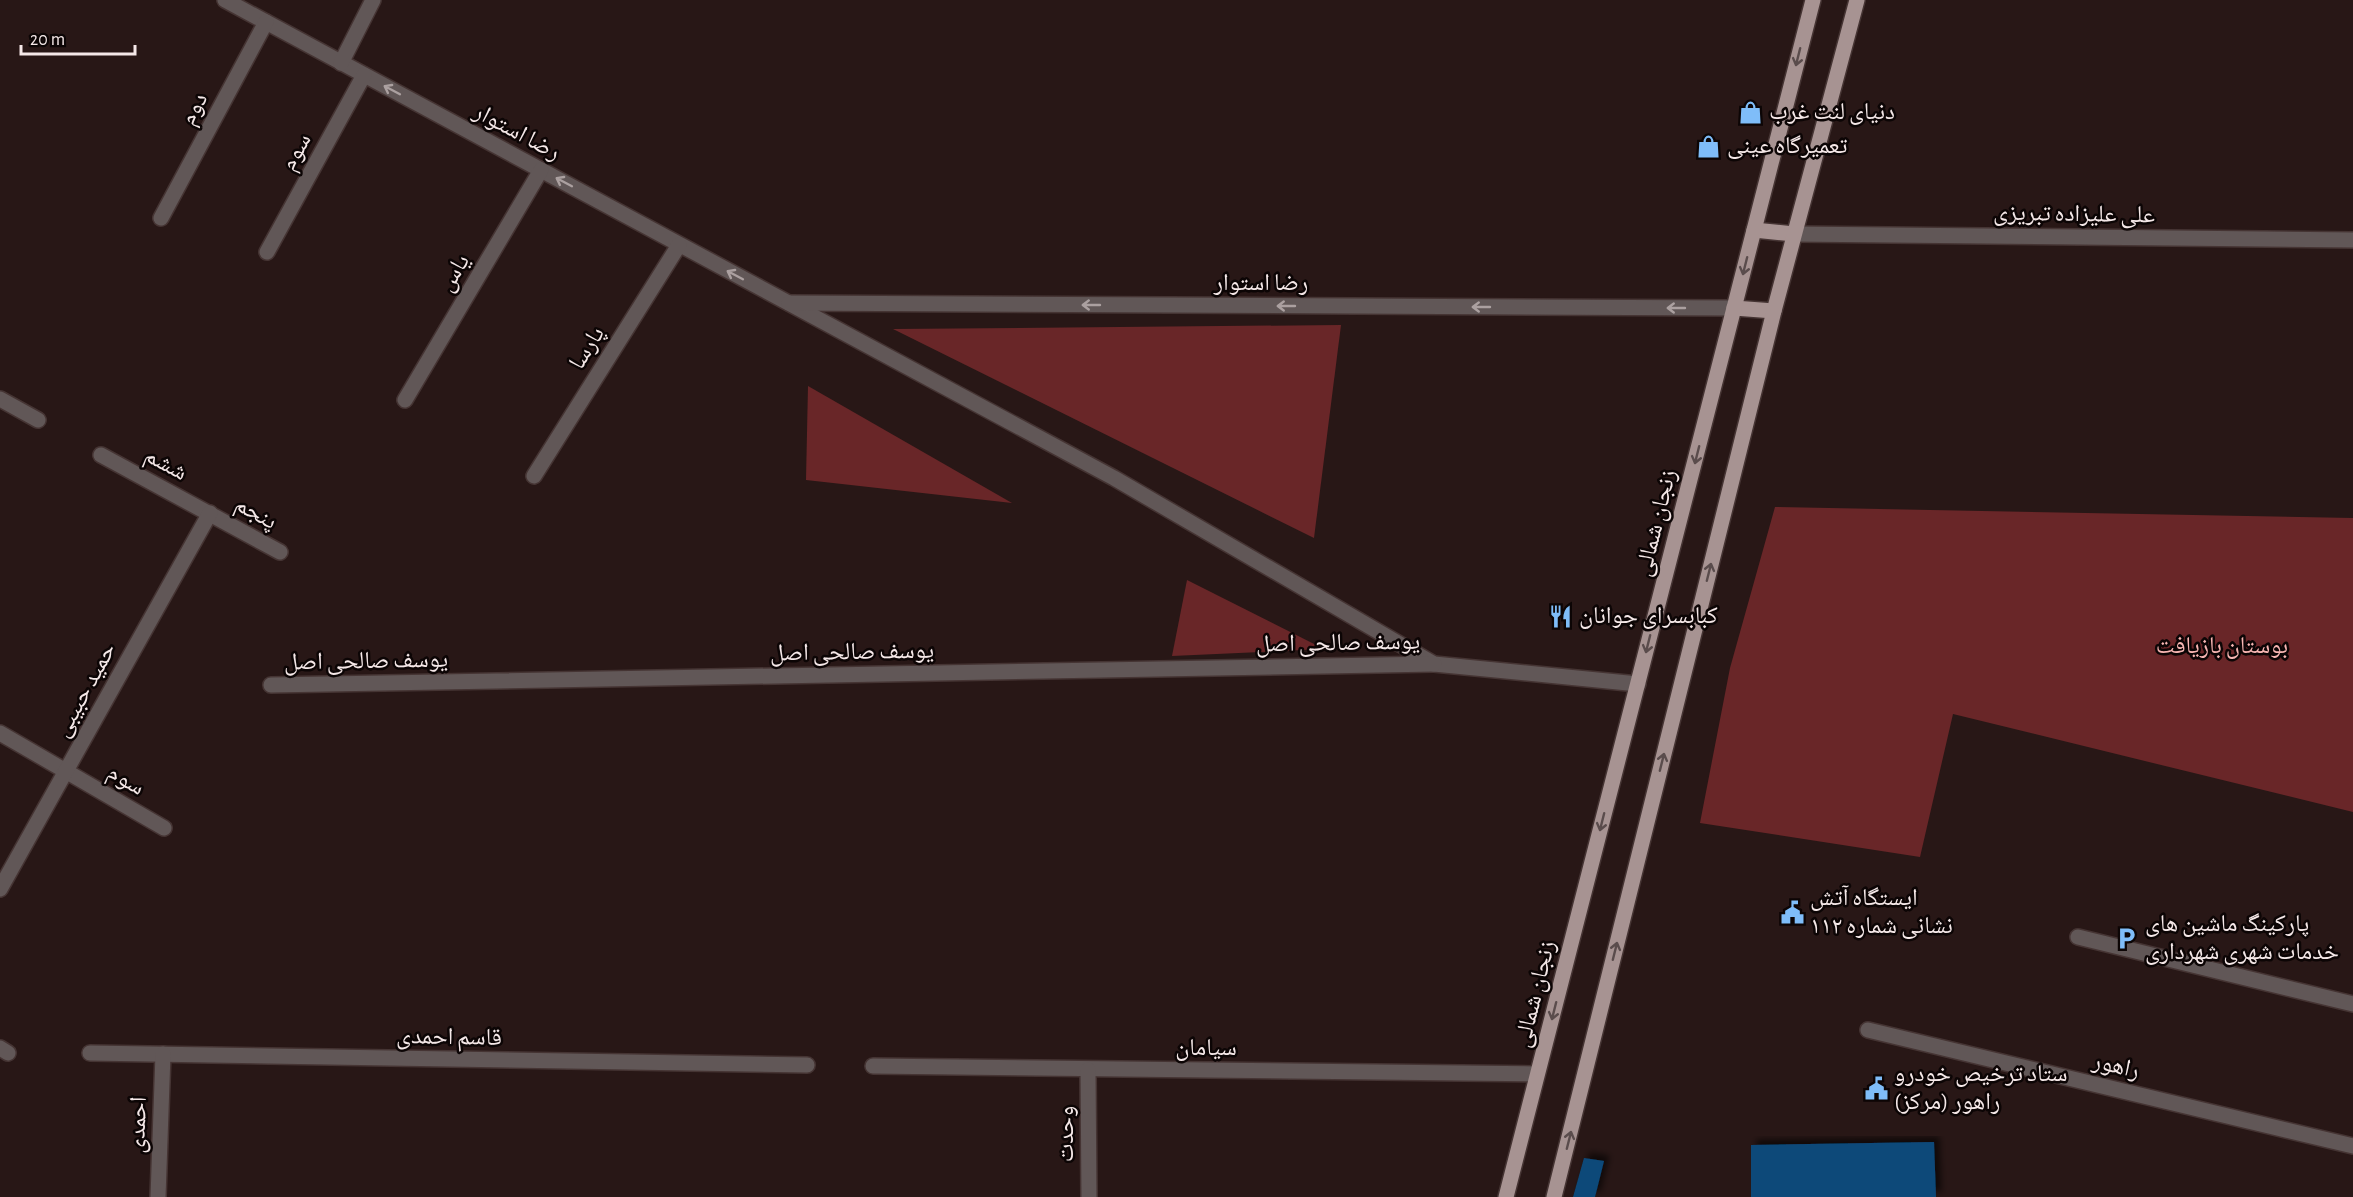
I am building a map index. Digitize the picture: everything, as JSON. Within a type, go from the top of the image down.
[{"type":"main road","name":"زنجان شمالی","points":[[1506,1197],[1813,0]]},
{"type":"main road","points":[[1554,1197],[1774,311],[1857,0]]},
{"type":"main road","points":[[1754,230],[1794,234]]},
{"type":"main road","points":[[1734,308],[1774,311]]},
{"type":"street","name":"رضا استوار","points":[[225,0],[1114,478],[1434,664],[1638,684]]},
{"type":"street","points":[[341,63],[373,0]]},
{"type":"street","name":"دوم","points":[[161,218],[266,22]]},
{"type":"street","name":"سوم","points":[[267,252],[364,75]]},
{"type":"street","name":"یاس","points":[[405,400],[541,170]]},
{"type":"street","name":"علی علیزاده تبریزی","points":[[1794,234],[2353,240]]},
{"type":"street","name":"پارسا","points":[[534,476],[679,245]]},
{"type":"street","name":"رضا استوار","points":[[787,303],[1734,308]]},
{"type":"street","points":[[0,399],[38,420]]},
{"type":"street","name":"ششم","points":[[101,455],[210,513]]},
{"type":"street","name":"پنجم","points":[[210,513],[280,552]]},
{"type":"street","name":"حمید حبیبی","points":[[0,889],[210,513]]},
{"type":"street","name":"یوسف صالحی اصل","points":[[271,685],[1434,664]]},
{"type":"street","name":"سوم","points":[[0,733],[164,828]]},
{"type":"street","points":[[2078,937],[2353,1004]]},
{"type":"street","name":"راهور","points":[[1868,1029],[2353,1146]]},
{"type":"street","name":"قاسم احمدی","points":[[90,1053],[807,1065]]},
{"type":"street","name":"احمدی","points":[[158,1197],[163,1054]]},
{"type":"street","name":"سیامان","points":[[873,1066],[1537,1074]]},
{"type":"street","name":"وحدت","points":[[1088,1070],[1089,1197]]},
{"type":"green space","points":[[1341,325],[1314,538],[893,329]]},
{"type":"green space","points":[[808,386],[1012,503],[806,480]]},
{"type":"green space","name":"بوستان بازیافت","points":[[1775,507],[2353,518],[2353,812],[1953,714],[1920,857],[1700,823],[1730,668]]},
{"type":"green space","points":[[1187,580],[1324,649],[1172,656]]},
{"type":"building","points":[[1934,1142],[1936,1197],[1751,1197],[1751,1145]]},
{"type":"building","points":[[1584,1158],[1604,1161],[1595,1197],[1573,1197]]},
{"type":"place","name":"دنیای لنت غرب","points":[[1751,112]]},
{"type":"place","name":"تعمیرگاه عینی","points":[[1709,146]]},
{"type":"place","name":"کبابسرای جوانان","points":[[1561,616]]},
{"type":"place","name":"ایستگاه آتش نشانی شماره ۱۱۲","points":[[1792,912]]},
{"type":"place","name":"پارکینگ ماشین های خدمات شهری شهرداری","points":[[2127,938]]},
{"type":"place","name":"ستاد ترخیص خودرو راهور (مرکز)","points":[[1876,1088]]}]
